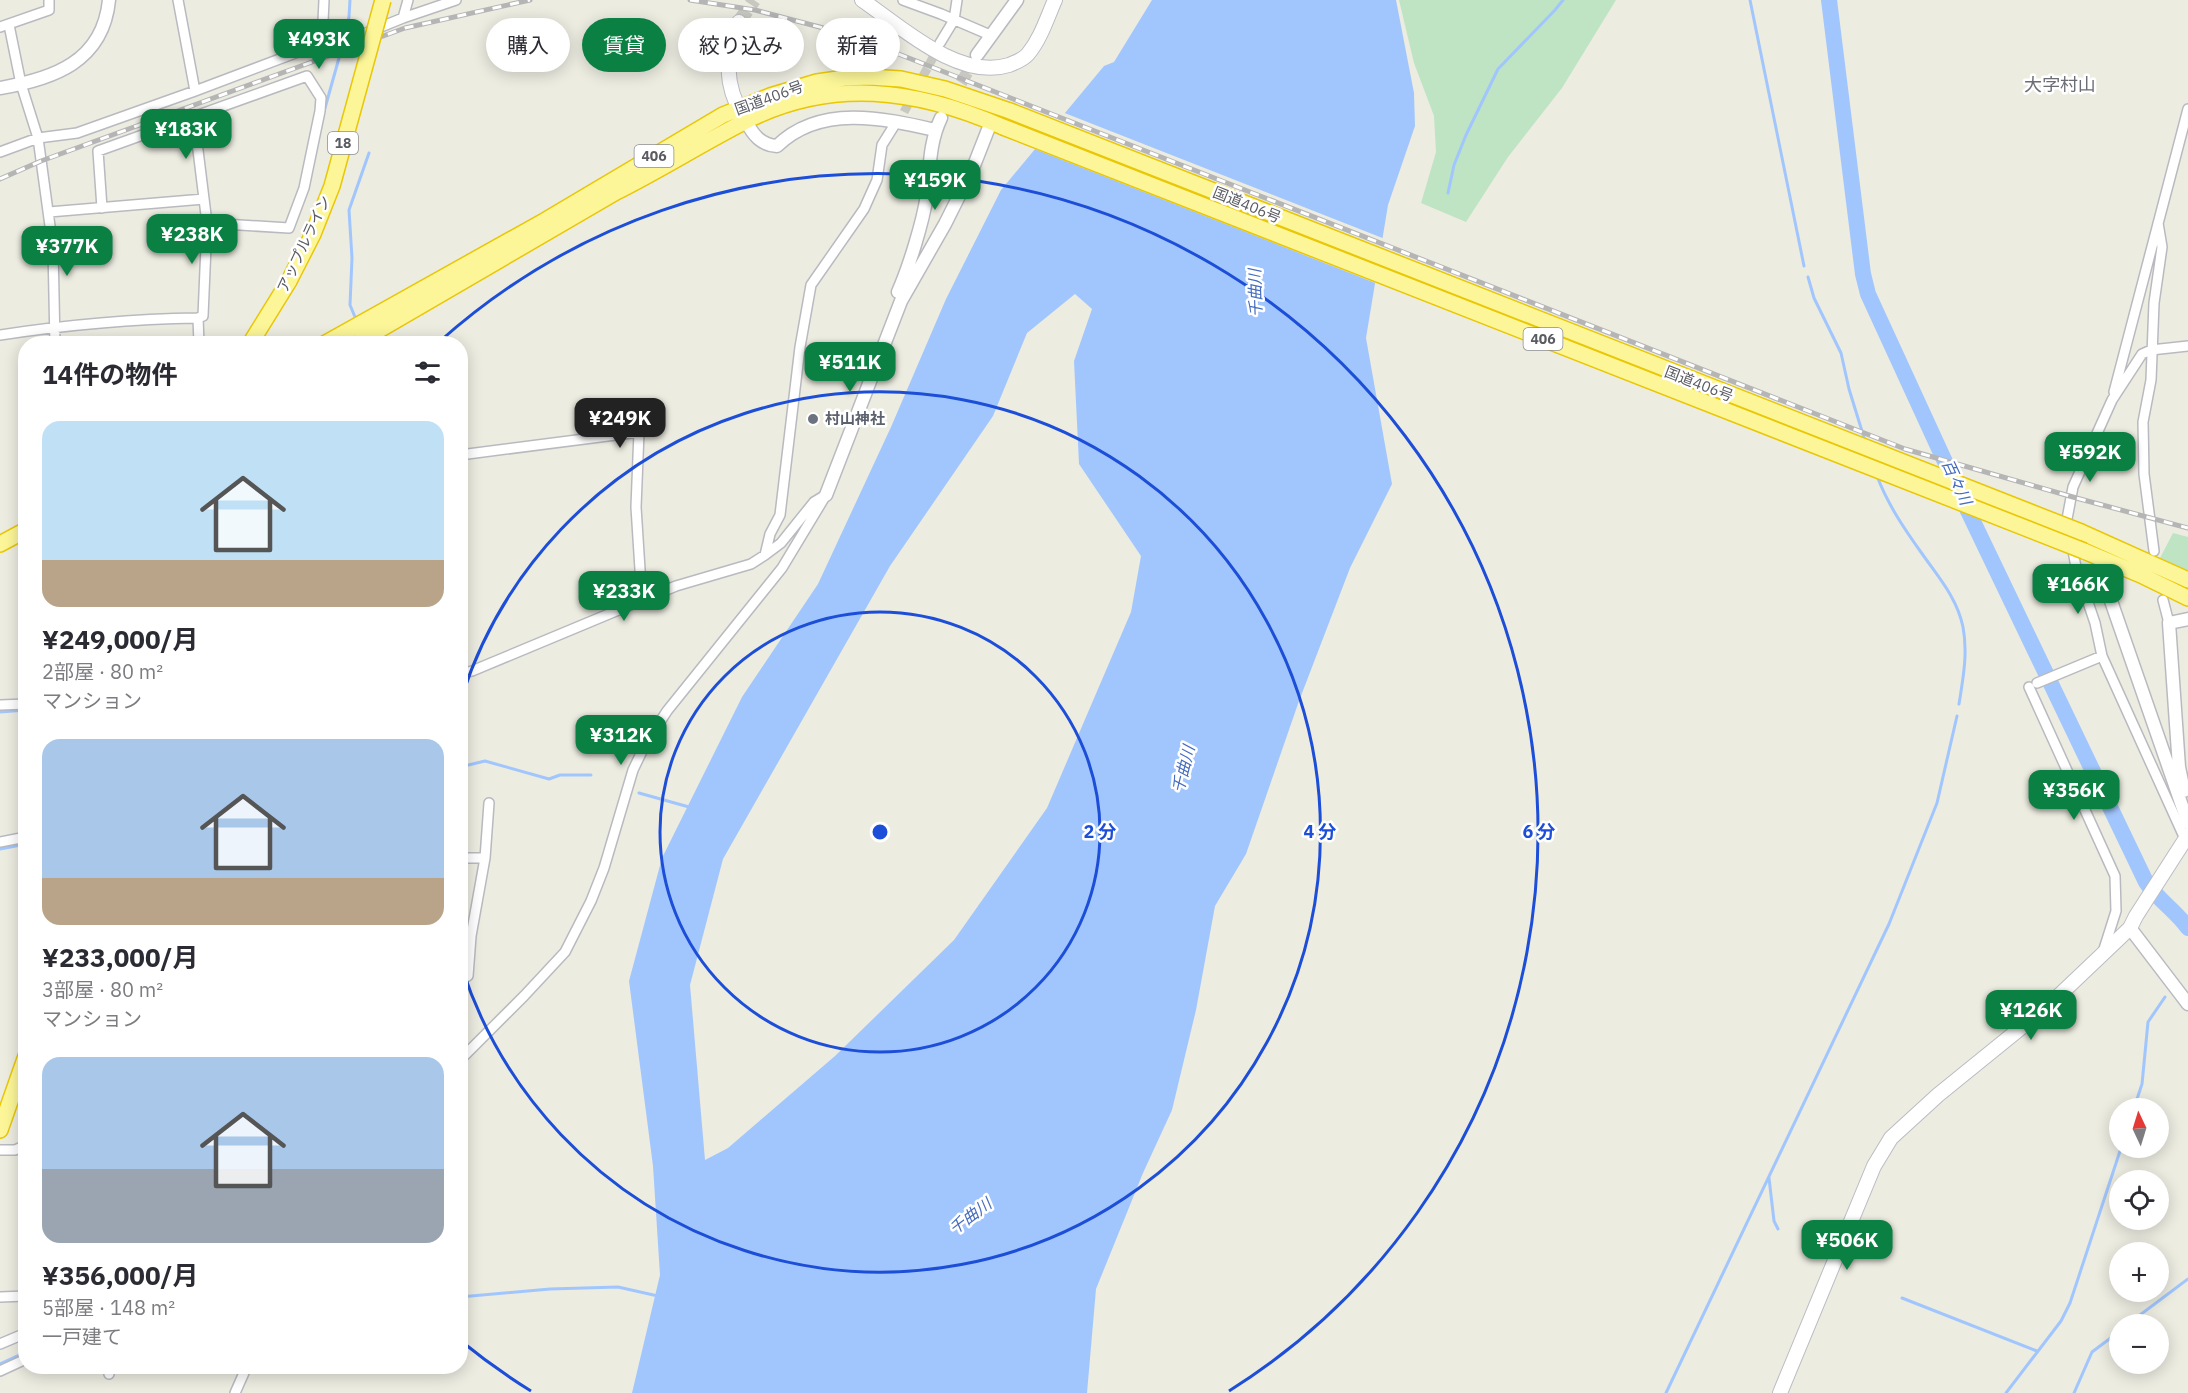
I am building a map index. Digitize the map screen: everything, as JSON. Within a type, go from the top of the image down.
[{"type":"highway","name":"アップルライン","points":[[254,336],[289,280],[313,234],[332,186],[383,0]]},
{"type":"highway","name":"国道406号","points":[[361,336],[554,227],[770,96],[818,82],[845,78],[901,79],[945,89],[1010,111],[2081,532],[2188,580]]},
{"type":"highway","name":"国道406号","points":[[742,115],[827,95],[866,93],[905,95],[937,102],[2084,551],[2188,598]]},
{"type":"highway","points":[[0,533],[18,523]]},
{"type":"highway","points":[[0,544],[18,534]]},
{"type":"highway","points":[[0,1130],[18,1079]]},
{"type":"main road","points":[[862,0],[925,45],[954,60],[985,69],[1019,62],[1028,54],[1042,33],[1054,0]]},
{"type":"main road","points":[[728,72],[730,89],[742,115]]},
{"type":"main road","points":[[1780,1393],[1874,1166],[1891,1138],[1938,1095],[2049,1005],[2101,957],[2133,922],[2186,837]]},
{"type":"street","points":[[49,0],[49,10],[4,26],[38,138],[53,248],[55,336]]},
{"type":"street","points":[[0,88],[21,84],[66,68],[79,60],[88,51],[104,25],[109,0]]},
{"type":"street","points":[[178,0],[195,91]]},
{"type":"street","points":[[322,43],[324,0]]},
{"type":"street","points":[[403,18],[408,0]]},
{"type":"street","points":[[322,43],[327,46],[339,44],[403,18],[456,0]]},
{"type":"street","points":[[903,0],[990,35]]},
{"type":"street","points":[[940,43],[954,20],[957,0]]},
{"type":"street","points":[[977,55],[1017,0]]},
{"type":"street","points":[[0,152],[38,138],[77,133],[322,43]]},
{"type":"street","points":[[102,208],[99,152],[307,76],[321,98],[304,188],[289,228],[207,223]]},
{"type":"street","points":[[2112,400],[2188,109]]},
{"type":"street","points":[[742,115],[756,137],[769,145],[777,146],[788,136],[806,126],[842,117],[900,116],[935,130]]},
{"type":"street","points":[[765,555],[770,534],[780,515],[800,347],[812,285],[864,209],[876,180],[882,145],[900,116]]},
{"type":"street","points":[[0,336],[55,327],[203,316],[207,223],[194,118]]},
{"type":"street","points":[[901,301],[897,295],[906,275],[927,197],[930,152],[935,130],[941,118]]},
{"type":"street","points":[[468,1052],[565,952],[591,901],[633,770],[645,745],[668,711],[782,568],[826,495],[901,301],[945,224],[997,124]]},
{"type":"street","points":[[49,212],[204,199]]},
{"type":"street","points":[[2154,551],[2144,474],[2143,422],[2151,380],[2154,303],[2162,247],[2158,223]]},
{"type":"street","points":[[198,318],[199,336]]},
{"type":"street","points":[[2186,837],[2102,656],[2095,623],[2076,567],[2067,519],[2073,487],[2112,400],[2142,354],[2151,350],[2188,346]]},
{"type":"street","points":[[468,454],[639,432],[636,507],[641,585],[631,604]]},
{"type":"street","points":[[468,672],[676,586],[752,564],[781,543],[814,502],[826,495]]},
{"type":"street","points":[[2101,558],[2102,575],[2188,823]]},
{"type":"street","points":[[2163,600],[2169,623],[2179,767],[2184,793],[2180,800]]},
{"type":"street","points":[[2169,623],[2188,620]]},
{"type":"street","points":[[2101,957],[2116,911],[2115,876],[2033,685],[2102,656]]},
{"type":"street","points":[[0,705],[18,704]]},
{"type":"street","points":[[468,976],[471,936],[485,858],[489,803]]},
{"type":"street","points":[[0,842],[18,839]]},
{"type":"street","points":[[468,858],[485,858]]},
{"type":"street","points":[[2133,922],[2188,1004]]},
{"type":"street","points":[[0,1150],[18,1149]]},
{"type":"street","points":[[0,1297],[18,1296]]},
{"type":"street","points":[[0,1344],[18,1336]]},
{"type":"street","points":[[0,1371],[18,1363]]},
{"type":"street","points":[[235,1393],[243,1374]]},
{"type":"green space","points":[[1399,0],[1616,0],[1562,88],[1508,157],[1466,222],[1421,203],[1436,152],[1434,116],[1414,63]]},
{"type":"green space","points":[[2173,533],[2188,537],[2188,571],[2160,558]]},
{"type":"water","name":"千曲川","points":[[1152,0],[1396,0],[1414,93],[1415,126],[1388,205],[1366,338],[1392,484],[1350,568],[1299,701],[1246,854],[1215,906],[1196,1010],[1172,1110],[1143,1173],[1096,1289],[1087,1393],[632,1393],[660,1275],[653,1166],[629,981],[662,858],[742,697],[818,584],[891,427],[946,299],[1001,190],[1104,66],[1114,62]],"holes":[[[1075,294],[1092,309],[1074,361],[1079,464],[1141,556],[1131,612],[1047,808],[954,940],[835,1056],[728,1148],[705,1160],[690,985],[723,859],[890,566],[993,416],[1027,333]]]},
{"type":"pier","points":[[1062,112],[1385,239],[1378,284],[1032,148]]},
{"type":"waterway","points":[[343,41],[349,17],[350,0]]},
{"type":"waterway","points":[[1448,193],[1454,165],[1466,135],[1498,69],[1563,0]]},
{"type":"waterway","points":[[1750,0],[1804,266]]},
{"type":"waterway","name":"百々川","points":[[1829,0],[1863,274],[1868,294],[1958,490],[2146,882],[2188,928]]},
{"type":"waterway","points":[[325,108],[339,58]]},
{"type":"waterway","points":[[355,317],[350,305],[352,258],[349,210],[369,153]]},
{"type":"waterway","points":[[1808,277],[1814,298],[1841,353],[1865,441]]},
{"type":"waterway","points":[[1877,476],[1897,517],[1947,589],[1960,617],[1965,656],[1959,704]]},
{"type":"waterway","points":[[0,712],[18,711]]},
{"type":"waterway","points":[[1666,1393],[1889,924],[1937,803],[1957,716]]},
{"type":"waterway","points":[[468,765],[485,761],[549,779],[560,775],[591,775]]},
{"type":"waterway","points":[[639,793],[689,807]]},
{"type":"waterway","points":[[0,849],[18,846]]},
{"type":"waterway","points":[[2137,1098],[2142,1084],[2148,1022],[2165,997]]},
{"type":"waterway","points":[[2006,1393],[2061,1321],[2070,1303],[2118,1158]]},
{"type":"waterway","points":[[1769,1178],[1774,1221],[1778,1229]]},
{"type":"waterway","points":[[2141,1314],[2188,1279]]},
{"type":"waterway","points":[[468,1296],[550,1289],[618,1287],[658,1296]]},
{"type":"waterway","points":[[1902,1298],[2037,1351]]},
{"type":"waterway","points":[[2074,1393],[2092,1352],[2109,1339]]},
{"type":"waterway","points":[[0,1364],[18,1356]]},
{"type":"tunnel","points":[[742,18],[754,0]]},
{"type":"tunnel","points":[[904,112],[938,48]]},
{"type":"tunnel","points":[[943,114],[975,59]]},
{"type":"railway","points":[[0,179],[41,161],[405,28],[530,0]]},
{"type":"railway","points":[[690,0],[755,10],[831,30],[896,53],[1905,449],[2188,528]]},
{"type":"place","name":"村山神社","points":[[813,419]]},
{"type":"district","name":"大字村山","points":[[2060,85]]}]
